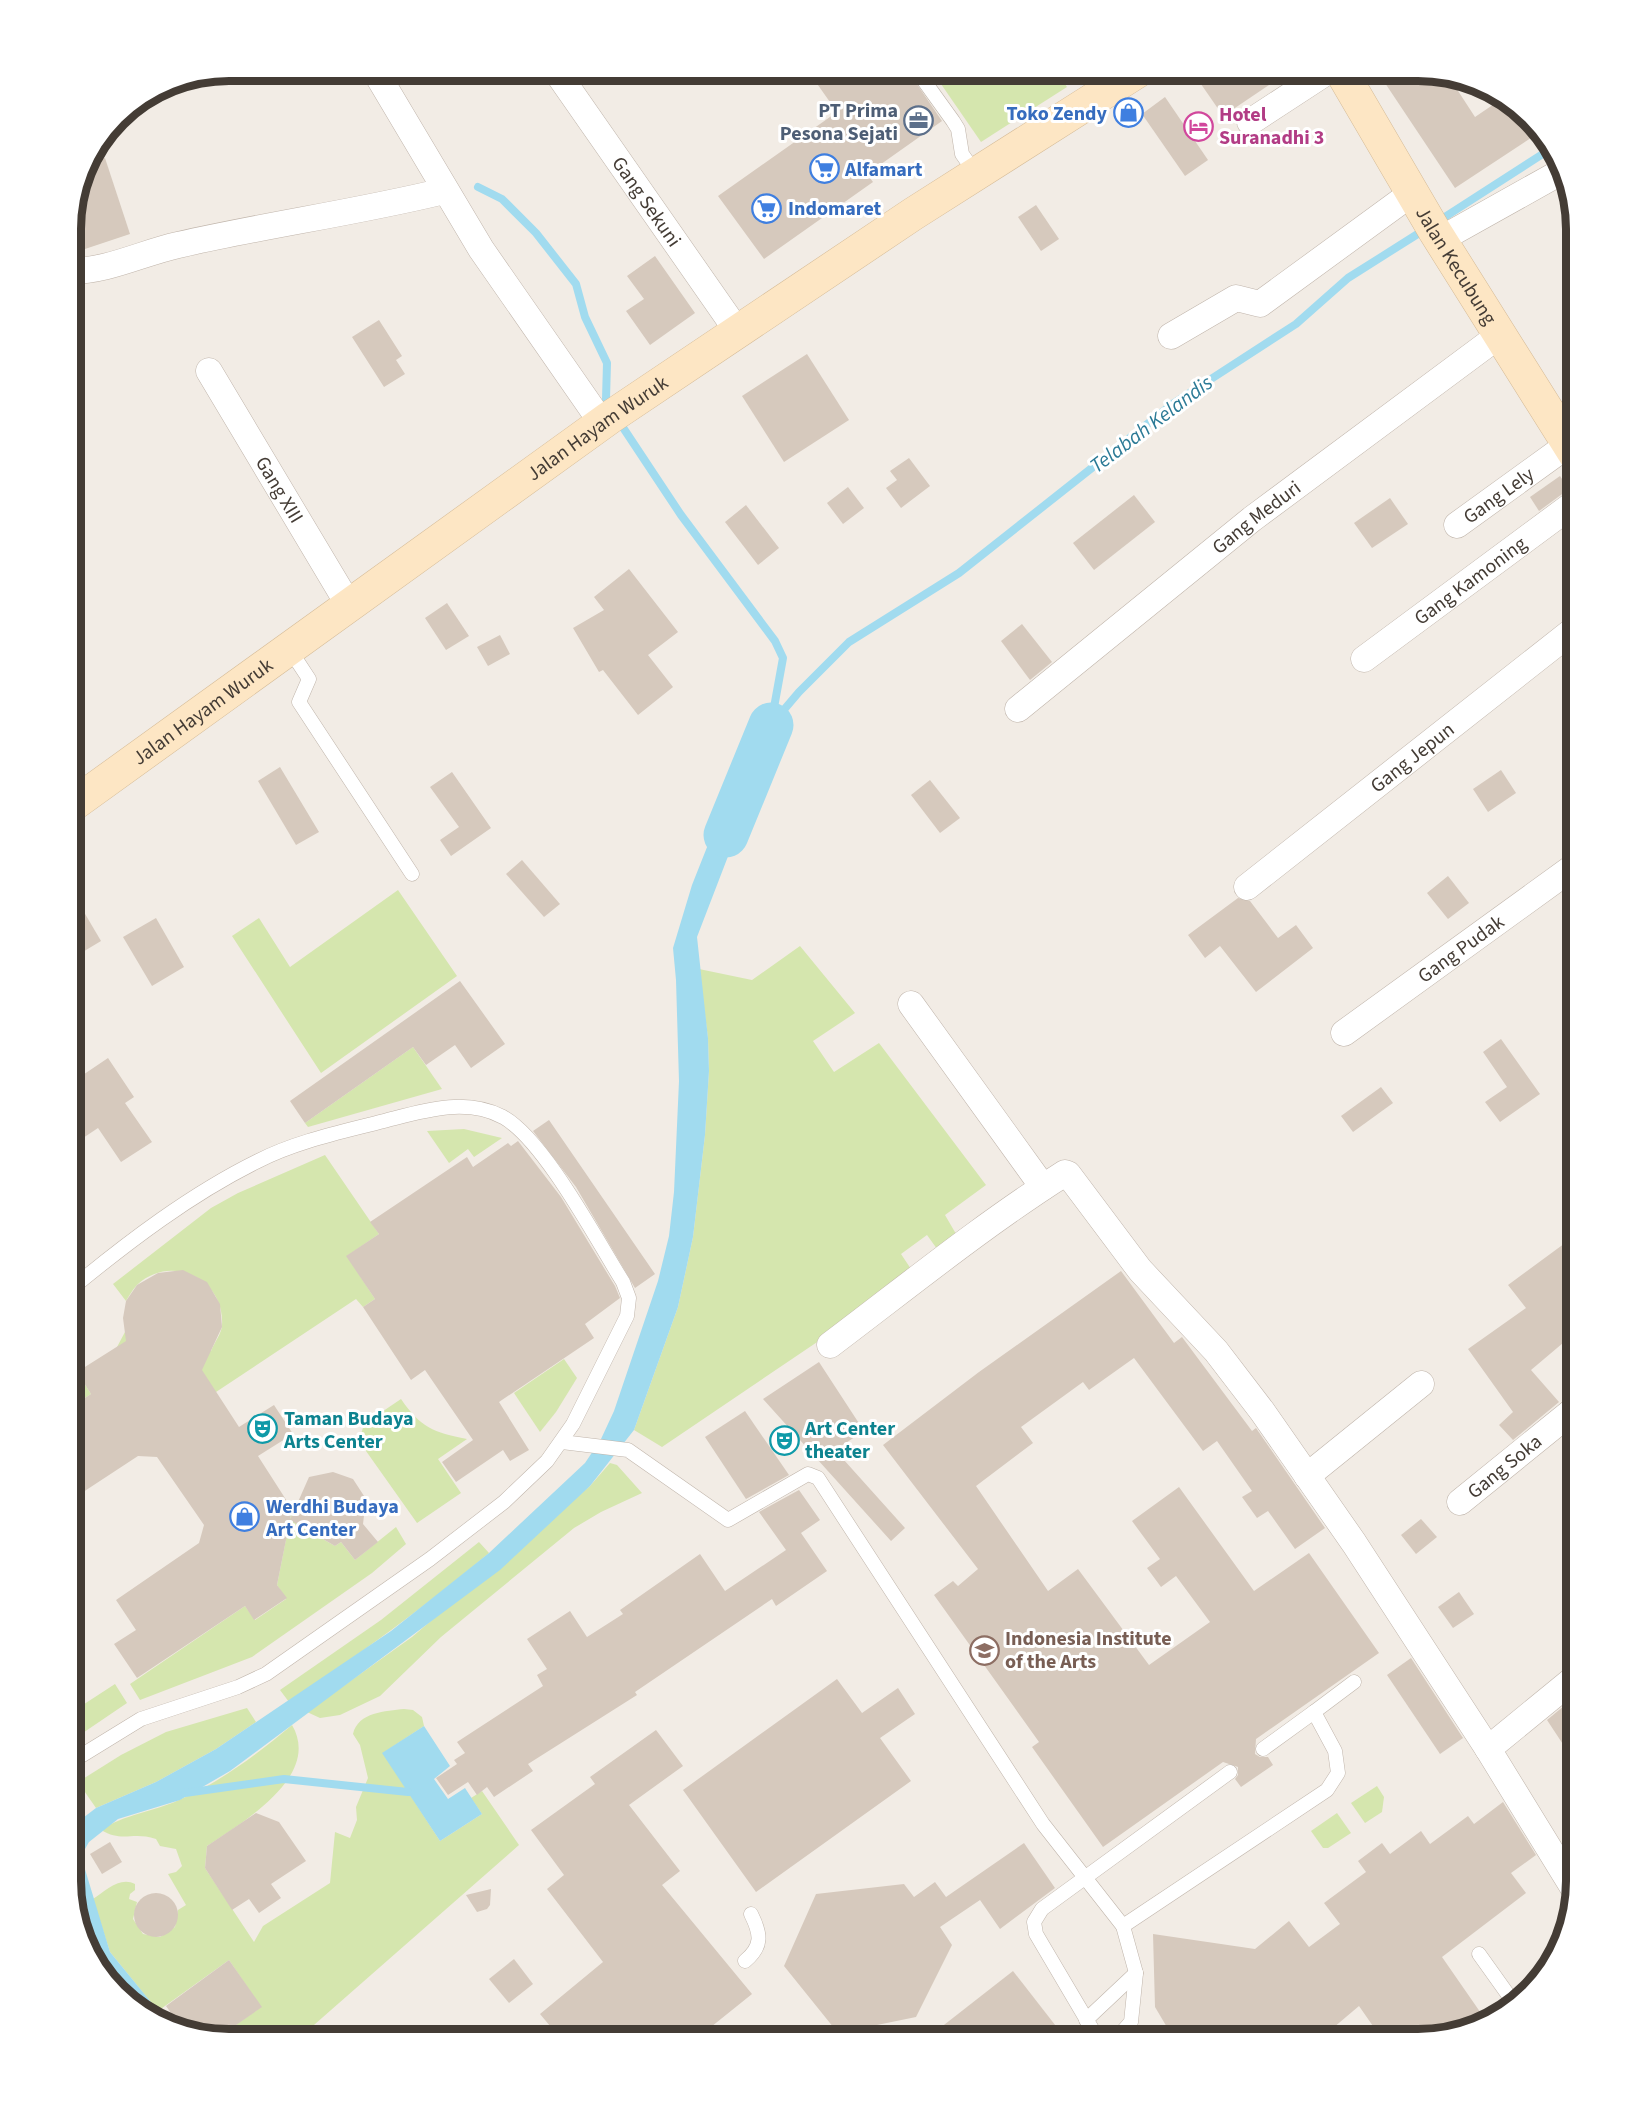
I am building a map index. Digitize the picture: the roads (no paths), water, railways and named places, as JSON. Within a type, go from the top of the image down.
[{"type":"main road","name":"Jalan Hayam Wuruk","points":[[81,795],[290,650],[637,398],[976,174],[1122,81]]},
{"type":"main road","name":"Jalan Kecubung","points":[[1347,81],[1427,217],[1566,439]]},
{"type":"street","points":[[381,81],[442,187],[482,249],[606,420]]},
{"type":"street","name":"Gang Sekuni","points":[[563,81],[738,332]]},
{"type":"street","points":[[1250,122],[1313,81]]},
{"type":"street","points":[[1171,336],[1236,298],[1260,304],[1427,217],[1555,174]]},
{"type":"street","points":[[81,270],[98,268],[177,245],[349,213],[442,187]]},
{"type":"street","name":"Gang Meduri","points":[[1018,709],[1252,519],[1501,334]]},
{"type":"street","name":"Gang XIII","points":[[209,371],[350,607]]},
{"type":"street","name":"Gang Lely","points":[[1457,525],[1566,455]]},
{"type":"street","name":"Gang Kamoning","points":[[1364,659],[1566,509]]},
{"type":"street","name":"Gang Jepun","points":[[1247,887],[1566,636]]},
{"type":"street","name":"Gang Pudak","points":[[1344,1033],[1566,872]]},
{"type":"street","points":[[911,1004],[1043,1187]]},
{"type":"street","points":[[830,1345],[1043,1187],[1065,1173],[1068,1174],[1140,1270],[1215,1351],[1262,1411],[1354,1543],[1488,1749],[1566,1876]]},
{"type":"street","points":[[1307,1476],[1421,1384]]},
{"type":"street","name":"Gang Soka","points":[[1460,1502],[1566,1416]]},
{"type":"street","points":[[1488,1749],[1566,1685]]},
{"type":"lane","points":[[924,81],[954,121],[958,129],[962,154],[976,174]]},
{"type":"lane","points":[[290,650],[309,678],[298,702],[412,874]]},
{"type":"lane","points":[[81,1282],[201,1193],[260,1160],[318,1139],[430,1109],[464,1106],[485,1109],[505,1118],[526,1134],[547,1161],[623,1282],[629,1298],[627,1316],[562,1442],[504,1502],[430,1559],[275,1669],[238,1687],[141,1719],[81,1755]]},
{"type":"lane","points":[[562,1442],[628,1450],[728,1520],[808,1474],[818,1478],[1043,1824],[1123,1926],[1136,1973],[1131,2022],[1125,2029]]},
{"type":"lane","points":[[1263,1749],[1354,1682]]},
{"type":"lane","points":[[1123,1926],[1332,1784],[1338,1773],[1335,1751],[1314,1712]]},
{"type":"lane","points":[[1091,2029],[1036,1934],[1034,1922],[1042,1909],[1085,1880],[1230,1772]]},
{"type":"lane","points":[[745,1961],[757,1949],[760,1941],[759,1929],[752,1914]]},
{"type":"lane","points":[[1479,1954],[1510,1996]]},
{"type":"lane","points":[[1086,2020],[1136,1973]]},
{"type":"water","points":[[736,774],[757,781],[697,937],[708,1038],[709,1071],[705,1135],[693,1237],[678,1307],[634,1430],[590,1486],[500,1570],[230,1771],[180,1800],[118,1819],[89,1842],[81,1856],[81,1819],[96,1808],[156,1782],[216,1749],[391,1631],[489,1553],[585,1463],[601,1439],[614,1411],[658,1281],[669,1236],[674,1192],[679,1081],[673,948],[692,885]]},
{"type":"water","points":[[424,1726],[450,1766],[434,1779],[448,1799],[465,1788],[482,1814],[440,1841],[382,1753]]},
{"type":"water","points":[[81,1856],[110,1952],[158,2010],[139,1998],[118,1978],[106,1963],[92,1937],[82,1900]]},
{"type":"waterway","name":"Telabah Kelandis","points":[[1437,222],[1544,153]]},
{"type":"waterway","points":[[478,187],[502,199],[536,233],[576,284],[585,317],[607,363],[606,399],[611,407]]},
{"type":"waterway","name":"Telabah Kelandis","points":[[771,725],[799,692],[849,642],[959,573],[1174,403],[1296,324],[1348,278],[1424,230]]},
{"type":"waterway","points":[[618,420],[681,515],[775,641],[783,658],[771,724]]},
{"type":"waterway","points":[[726,835],[771,725]]},
{"type":"waterway","points":[[185,1793],[284,1779],[408,1792]]},
{"type":"place","name":"Toko Zendy","points":[[1128,113]]},
{"type":"place","name":"PT Prima Pesona Sejati","points":[[919,121]]},
{"type":"place","name":"Hotel Suranadhi 3","points":[[1198,126]]},
{"type":"place","name":"Alfamart","points":[[824,169]]},
{"type":"place","name":"Indomaret","points":[[767,208]]},
{"type":"place","name":"Taman Budaya Arts Center","points":[[263,1429]]},
{"type":"place","name":"Art Center theater","points":[[784,1440]]},
{"type":"place","name":"Werdhi Budaya Art Center","points":[[245,1517]]},
{"type":"place","name":"Indonesia Institute of the Arts","points":[[984,1650]]}]
